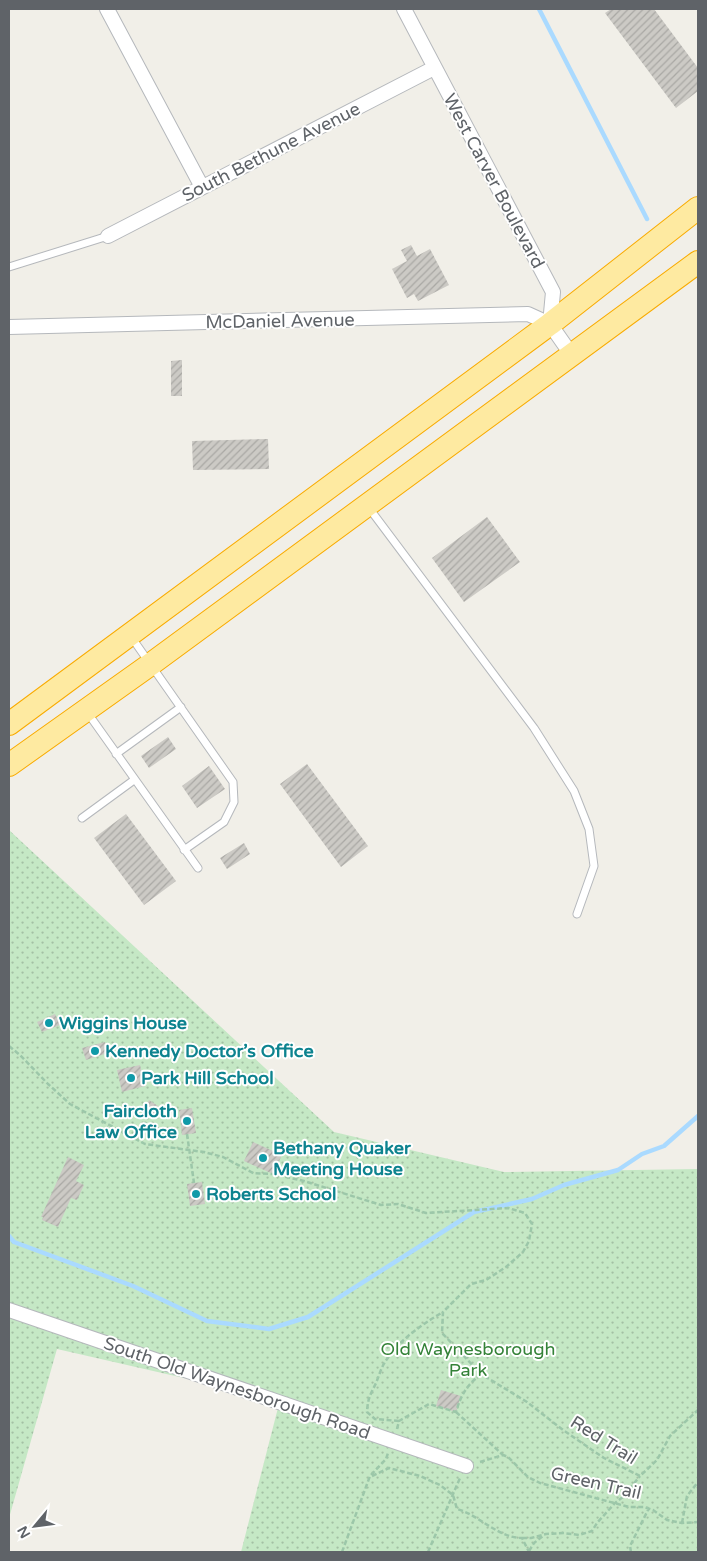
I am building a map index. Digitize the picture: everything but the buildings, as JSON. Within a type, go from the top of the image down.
[{"type":"highway","points":[[9,724],[550,324],[698,208]]},
{"type":"highway","points":[[9,765],[151,664],[698,262]]},
{"type":"street","points":[[107,9],[202,188]]},
{"type":"street","name":"West Carver Boulevard","points":[[404,9],[553,292],[550,324]]},
{"type":"street","name":"South Bethune Avenue","points":[[108,236],[434,68]]},
{"type":"street","name":"McDaniel Avenue","points":[[9,327],[528,314],[550,324]]},
{"type":"street","points":[[550,324],[571,354]]},
{"type":"street","name":"South Old Waynesborough Road","points":[[9,1310],[466,1466]]},
{"type":"lane","points":[[9,267],[108,236]]},
{"type":"lane","points":[[367,505],[534,728],[574,791],[589,829],[594,866],[577,914]]},
{"type":"lane","points":[[130,635],[233,782],[234,802],[224,822],[184,850]]},
{"type":"lane","points":[[116,754],[181,707]]},
{"type":"lane","points":[[85,710],[198,868]]},
{"type":"lane","points":[[82,818],[134,780]]},
{"type":"path","points":[[9,1046],[70,1104],[145,1144],[223,1157],[254,1173],[273,1174],[304,1181],[381,1205],[398,1204],[426,1213],[508,1208],[525,1213],[532,1224],[529,1241],[523,1252],[486,1280],[471,1284],[443,1312],[424,1322],[396,1347],[384,1364],[368,1398],[367,1412],[375,1419],[399,1422],[429,1404],[456,1412],[461,1396],[473,1380],[481,1374]]},
{"type":"path","points":[[138,1140],[148,1117]]},
{"type":"path","points":[[187,1134],[194,1183]]},
{"type":"path","name":"Red Trail","points":[[443,1312],[442,1333],[481,1374],[527,1402],[604,1458],[640,1476],[657,1460],[670,1436],[698,1410]]},
{"type":"path","name":"Green Trail","points":[[456,1412],[528,1477],[540,1483],[629,1507],[649,1508],[666,1520],[682,1523]]},
{"type":"path","points":[[342,1552],[370,1476],[386,1459],[399,1422]]},
{"type":"path","points":[[428,1552],[466,1466],[502,1455]]},
{"type":"path","points":[[370,1476],[389,1468],[420,1476],[440,1485],[453,1495],[457,1509],[476,1516],[498,1531],[516,1538],[531,1538],[546,1534],[562,1533],[579,1535],[592,1531],[640,1476]]},
{"type":"path","points":[[698,1482],[687,1496],[682,1523],[698,1522]]},
{"type":"path","points":[[631,1552],[630,1546],[649,1508]]},
{"type":"path","points":[[529,1552],[534,1543],[546,1534]]},
{"type":"path","points":[[522,1538],[529,1552]]},
{"type":"green space","name":"Old Waynesborough Park","points":[[9,830],[334,1132],[504,1172],[698,1169],[698,1552],[241,1552],[280,1400],[57,1349],[9,1518]]},
{"type":"waterway","points":[[539,9],[647,219]]},
{"type":"waterway","points":[[9,1236],[14,1242],[133,1286],[207,1321],[269,1329],[308,1317],[474,1212],[532,1199],[564,1185],[618,1170],[642,1154],[664,1146],[698,1116]]},
{"type":"place","name":"Wiggins House","points":[[49,1023]]},
{"type":"place","name":"Kennedy Doctor’s Office","points":[[95,1051]]},
{"type":"place","name":"Park Hill School","points":[[131,1078]]},
{"type":"place","name":"Faircloth Law Office","points":[[187,1121]]},
{"type":"place","name":"Bethany Quaker Meeting House","points":[[263,1158]]},
{"type":"place","name":"Roberts School","points":[[196,1194]]}]
